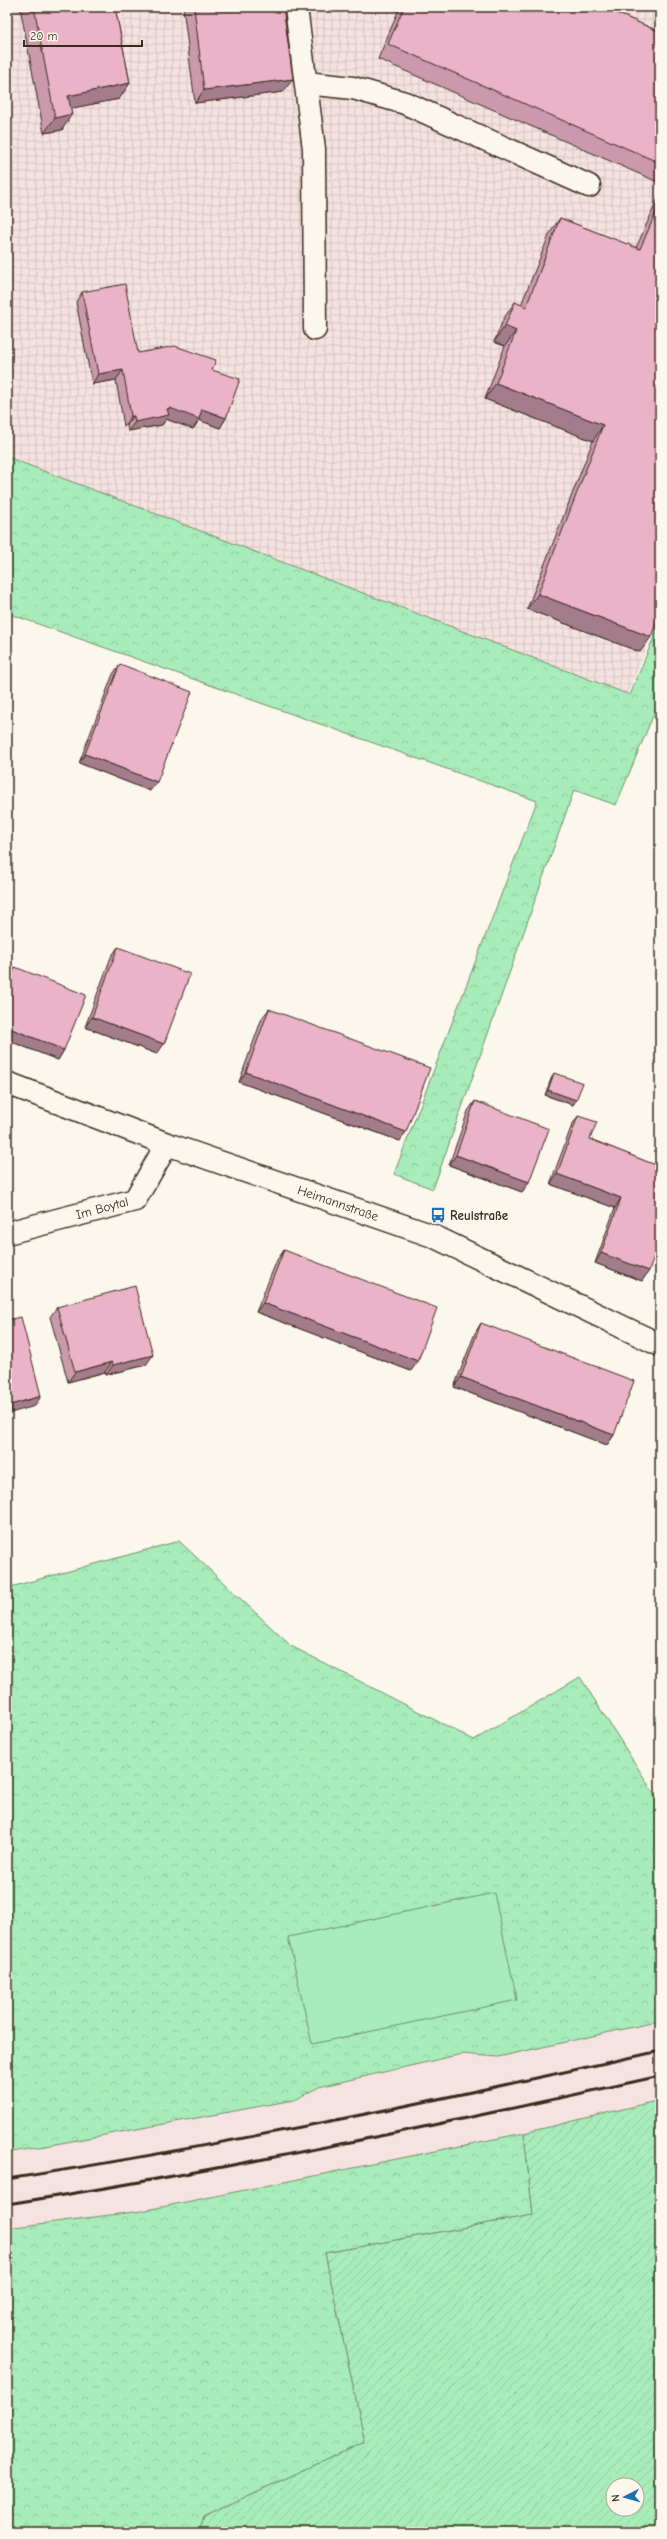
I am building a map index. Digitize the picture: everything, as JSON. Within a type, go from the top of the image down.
[{"type":"street","points":[[296,7],[314,149],[315,330]]},
{"type":"street","points":[[306,84],[353,88],[405,103],[589,186]]},
{"type":"street","name":"Heimannstraße","points":[[7,1083],[167,1144],[451,1244],[660,1345]]},
{"type":"street","name":"Im Boytal","points":[[7,1233],[135,1200],[167,1144]]},
{"type":"shaded area","points":[[7,7],[660,7],[660,615],[628,694],[7,461]]},
{"type":"shaded area","points":[[660,2021],[660,2100],[524,2133],[142,2211],[7,2228],[7,2153],[294,2100],[319,2088],[462,2054],[498,2057]]},
{"type":"green space","points":[[7,457],[630,695],[660,622],[660,699],[616,805],[574,790],[433,1189],[394,1174],[537,801],[7,613]]},
{"type":"green space","points":[[179,1541],[291,1646],[474,1740],[580,1677],[660,1803],[660,2021],[498,2057],[462,2054],[319,2087],[294,2100],[7,2153],[7,1588]]},
{"type":"green space","points":[[494,1893],[517,2000],[312,2044],[288,1937]]},
{"type":"green space","points":[[660,2100],[660,2532],[199,2532],[204,2516],[365,2442],[325,2253],[533,2215],[524,2133]]},
{"type":"green space","points":[[524,2133],[533,2215],[325,2253],[365,2442],[204,2516],[199,2532],[7,2531],[7,2228],[142,2211]]},
{"type":"building","points":[[34,7],[115,7],[130,83],[68,96],[72,114],[55,118]]},
{"type":"building","points":[[194,7],[283,7],[293,79],[204,90]]},
{"type":"building","points":[[404,7],[603,7],[660,32],[660,163],[388,44]]},
{"type":"building","points":[[660,203],[660,612],[651,637],[538,594],[603,425],[496,383],[516,331],[505,326],[515,302],[526,307],[560,218],[640,249]]},
{"type":"building","points":[[125,284],[138,353],[175,346],[216,360],[212,370],[240,379],[226,418],[202,409],[199,419],[170,408],[167,409],[169,415],[135,422],[134,416],[131,416],[123,370],[98,374],[82,292]]},
{"type":"building","points":[[120,664],[192,692],[157,782],[85,754]]},
{"type":"building","points":[[118,947],[190,974],[164,1044],[92,1017]]},
{"type":"building","points":[[15,967],[86,995],[64,1050],[7,1027],[7,987]]},
{"type":"building","points":[[269,1009],[430,1068],[406,1132],[246,1072]]},
{"type":"building","points":[[554,1073],[583,1083],[576,1100],[548,1090]]},
{"type":"building","points":[[475,1101],[549,1129],[529,1182],[456,1155]]},
{"type":"building","points":[[578,1116],[597,1122],[590,1139],[658,1166],[660,1160],[660,1240],[649,1271],[601,1253],[621,1198],[557,1174]]},
{"type":"building","points":[[284,1250],[437,1308],[418,1361],[263,1303]]},
{"type":"building","points":[[135,1286],[153,1355],[113,1365],[112,1362],[75,1372],[57,1307]]},
{"type":"building","points":[[21,1317],[41,1396],[7,1406],[7,1320]]},
{"type":"building","points":[[481,1323],[634,1381],[614,1435],[461,1377]]},
{"type":"railway","points":[[7,2179],[89,2166],[335,2120],[660,2051]]},
{"type":"railway","points":[[7,2204],[89,2191],[253,2161],[660,2076]]},
{"type":"place","name":"Reulstraße","points":[[438,1215]]}]
